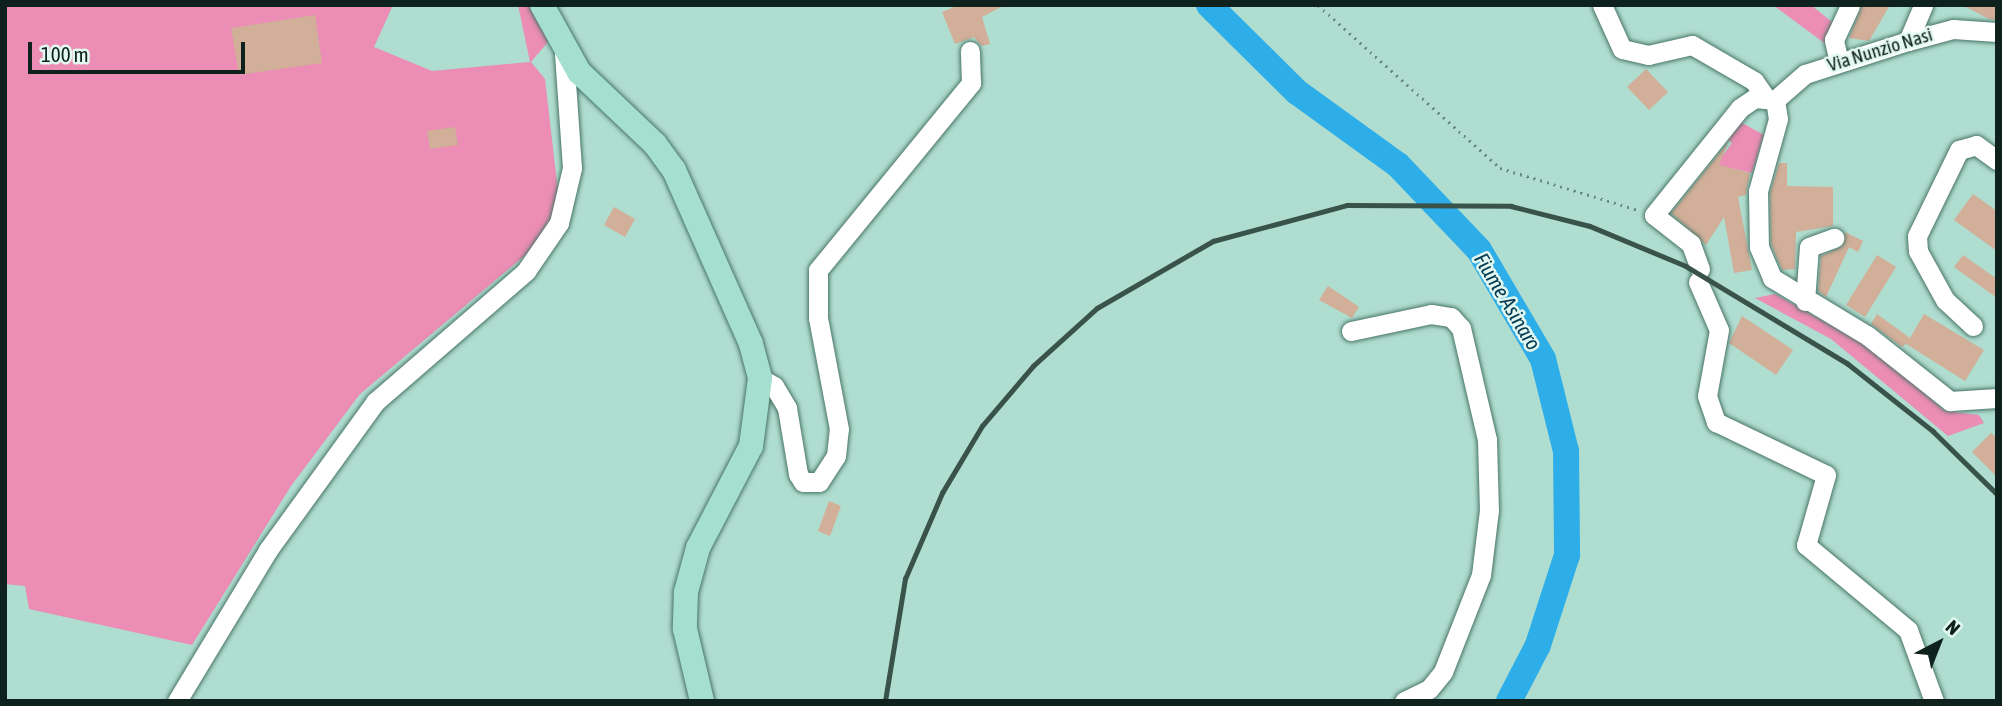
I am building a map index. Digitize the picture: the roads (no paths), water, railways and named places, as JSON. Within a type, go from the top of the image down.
[{"type":"main road","points":[[542,5],[564,52],[674,170],[751,344],[760,378],[751,446],[698,548],[686,592],[685,629],[702,701]]},
{"type":"street","points":[[1602,5],[1622,49],[1648,55],[1692,45],[1754,81],[1770,98],[1778,119],[1758,191],[1759,247],[1772,278],[1805,301],[1868,336],[1950,401],[1997,398]]},
{"type":"street","points":[[1839,62],[1834,40],[1850,5]]},
{"type":"street","points":[[1908,41],[1923,5]]},
{"type":"street","name":"Via Nunzio Nasi","points":[[1934,701],[1908,630],[1806,545],[1826,475],[1716,422],[1707,396],[1719,330],[1691,244],[1654,215],[1740,108],[1770,98],[1784,86],[1839,62],[1908,41],[1952,29],[1997,32]]},
{"type":"street","points":[[760,378],[785,401],[798,474],[803,482],[819,482],[835,456],[839,429],[818,318],[818,270],[929,126],[971,83],[970,51]]},
{"type":"street","points":[[177,701],[268,550],[375,402],[526,271],[559,223],[572,168],[564,52]]},
{"type":"street","points":[[1973,326],[1945,300],[1918,251],[1921,222],[1959,150],[1976,145],[1997,160]]},
{"type":"street","points":[[1805,301],[1809,247],[1834,238]]},
{"type":"street","points":[[1351,331],[1431,314],[1451,317],[1461,328],[1487,440],[1489,510],[1481,575],[1443,672],[1429,689],[1404,701]]},
{"type":"waterway","name":"Fiume Asinaro","points":[[1209,5],[1297,92],[1398,165],[1479,250],[1543,359],[1566,451],[1567,555],[1538,645],[1509,701]]},
{"type":"railway","points":[[885,701],[905,579],[942,493],[982,426],[1033,366],[1097,308],[1213,241],[1347,205],[1511,206],[1590,226],[1686,266],[1847,363],[1933,431],[1997,494]]}]
